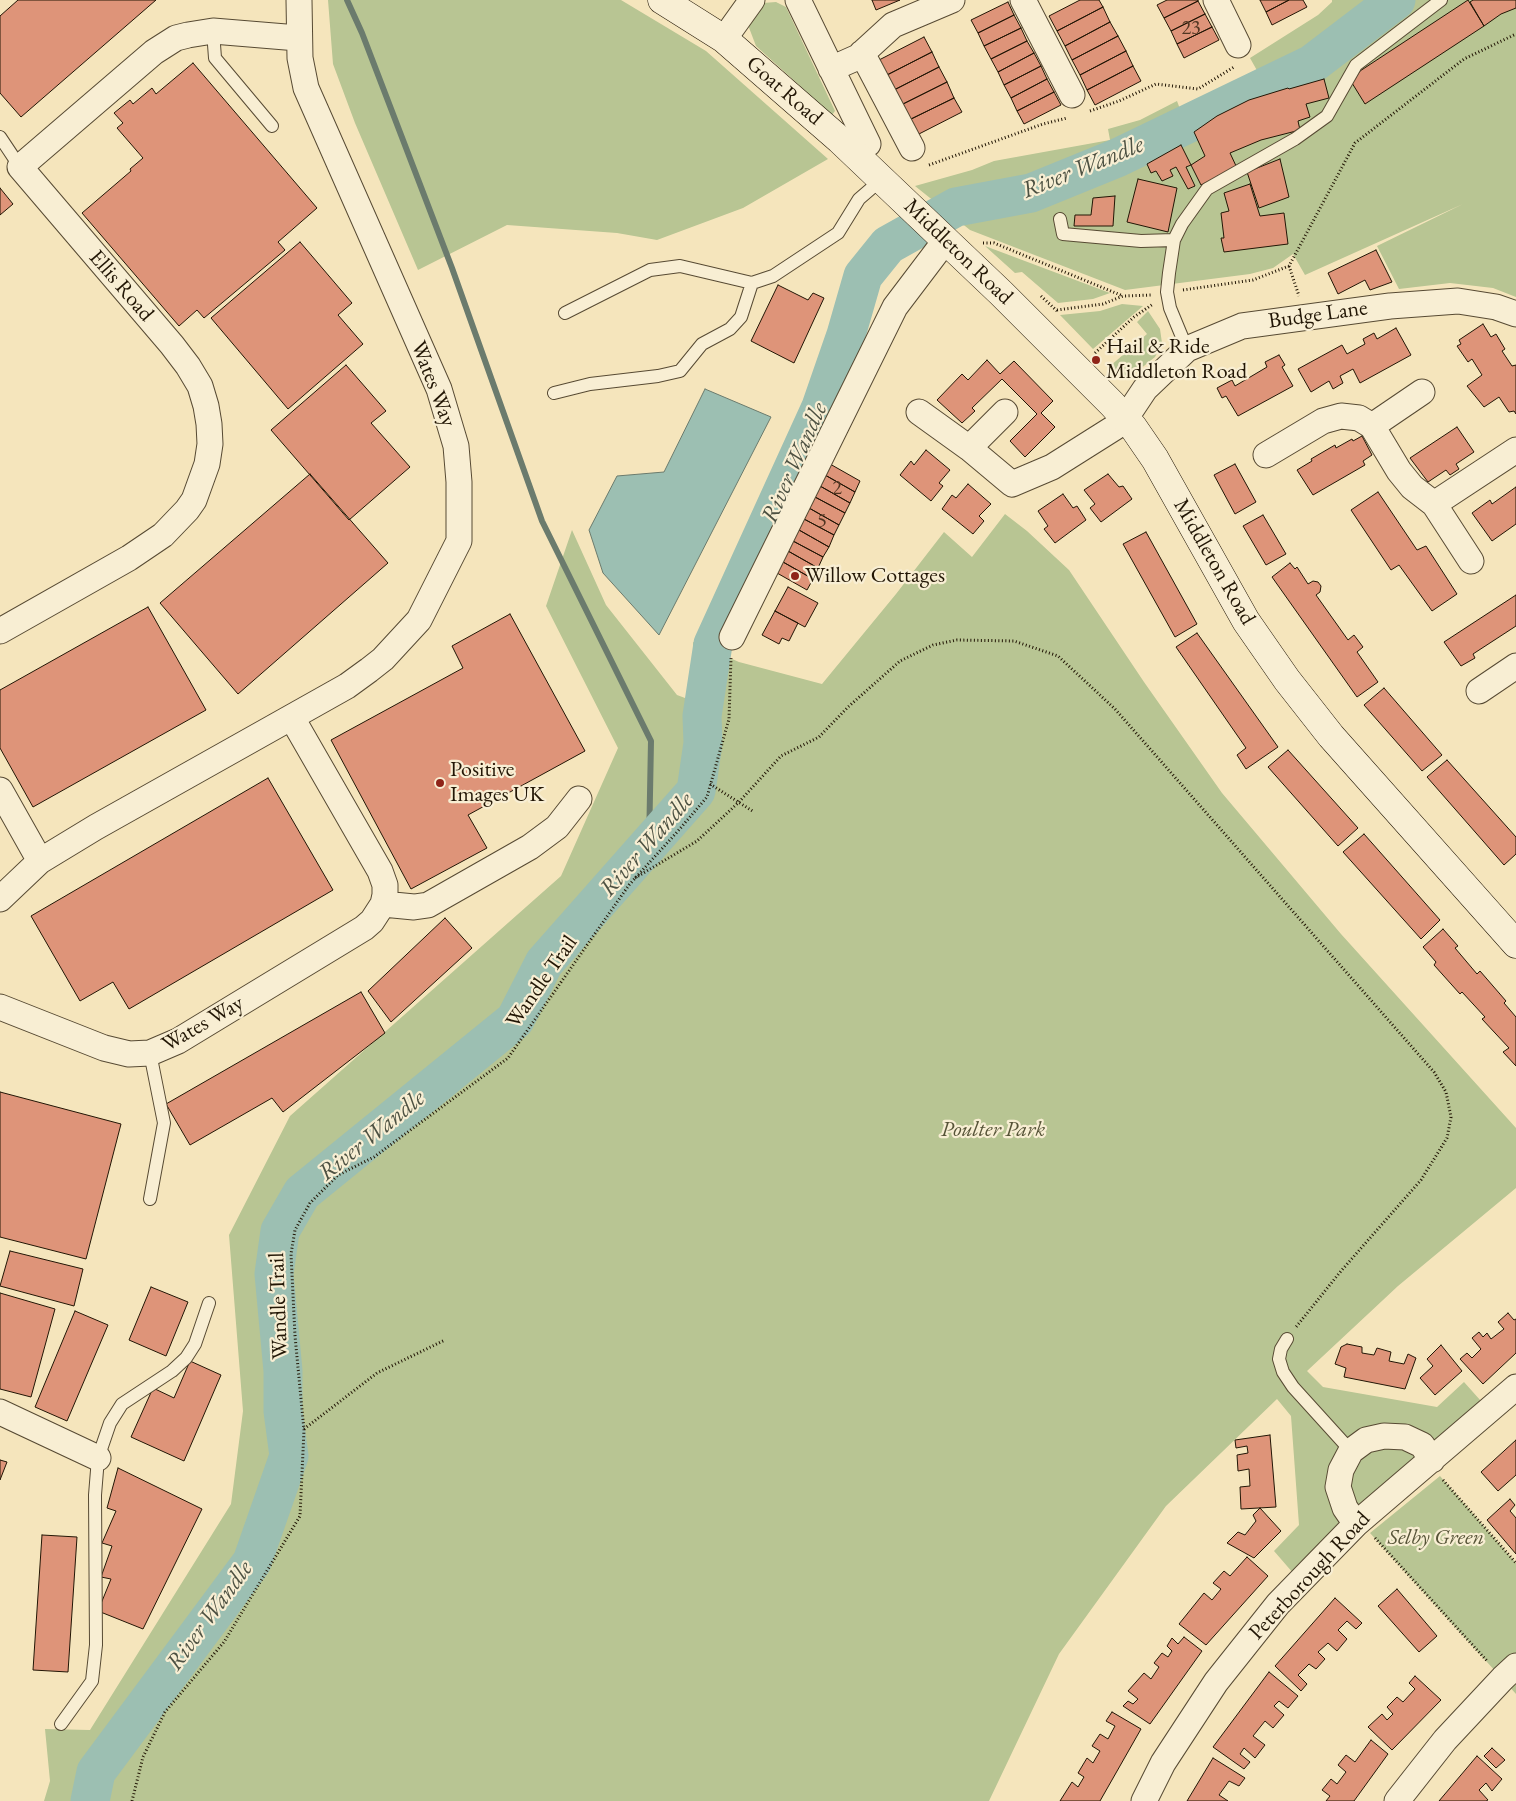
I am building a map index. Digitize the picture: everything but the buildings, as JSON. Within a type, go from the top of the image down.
[{"type":"street","name":"Wates Way","points":[[0,899],[40,861],[96,827],[347,686],[383,659],[418,620],[459,541],[459,482],[456,446],[439,389],[314,108],[302,72],[298,38],[299,0]]},
{"type":"street","name":"Goat Road","points":[[662,0],[724,39],[840,140],[889,187]]},
{"type":"street","points":[[724,39],[752,0]]},
{"type":"street","points":[[798,0],[868,144]]},
{"type":"street","points":[[831,68],[862,53],[893,25],[952,0]]},
{"type":"street","points":[[1023,0],[1072,95]]},
{"type":"street","points":[[1216,0],[1238,45]]},
{"type":"street","points":[[20,167],[166,43],[188,35],[213,31],[298,38]]},
{"type":"street","points":[[862,53],[912,148]]},
{"type":"street","name":"Ellis Road","points":[[0,631],[129,558],[163,534],[187,510],[194,500],[207,464],[210,444],[206,406],[200,386],[188,366],[20,167]]},
{"type":"street","name":"Middleton Road","points":[[889,187],[1054,345],[1125,419],[1155,459],[1246,621],[1287,680],[1331,736],[1516,944]]},
{"type":"street","points":[[732,637],[895,307],[945,241]]},
{"type":"street","name":"Budge Lane","points":[[1125,419],[1145,389],[1187,349],[1242,326],[1390,306],[1458,301],[1496,307],[1516,314]]},
{"type":"street","points":[[1372,426],[1422,392]]},
{"type":"street","points":[[919,412],[969,448],[1012,484],[1052,467],[1125,419]]},
{"type":"street","points":[[969,448],[1006,412]]},
{"type":"street","points":[[1266,454],[1323,421],[1341,416],[1359,418],[1372,426],[1412,487],[1434,504],[1471,561]]},
{"type":"street","points":[[1434,504],[1516,450]]},
{"type":"street","points":[[1479,691],[1516,666]]},
{"type":"street","points":[[292,718],[380,871],[385,885],[383,904],[414,907],[428,905],[530,846],[557,827],[579,800]]},
{"type":"street","points":[[0,790],[40,861]]},
{"type":"street","name":"Wates Way","points":[[0,1007],[104,1048],[129,1054],[150,1054],[178,1041],[364,928],[372,921],[383,904]]},
{"type":"street","name":"Peterborough Road","points":[[1144,1801],[1163,1763],[1216,1682],[1278,1604],[1359,1521],[1516,1387]]},
{"type":"street","points":[[0,1412],[98,1458]]},
{"type":"street","points":[[1359,1521],[1345,1508],[1338,1487],[1341,1470],[1351,1451],[1366,1440],[1384,1436],[1405,1437],[1422,1445],[1432,1460]]},
{"type":"street","points":[[1397,1801],[1445,1740],[1509,1672]]},
{"type":"lane","points":[[1187,349],[1174,320],[1167,292],[1174,240],[1182,224],[1207,189],[1295,138],[1327,116],[1356,65],[1440,0]]},
{"type":"lane","points":[[213,31],[214,58],[272,126]]},
{"type":"lane","points":[[0,137],[20,167]]},
{"type":"lane","points":[[565,313],[650,270],[680,266],[752,283],[773,276],[838,233],[859,199],[889,187]]},
{"type":"lane","points":[[1060,219],[1063,234],[1141,241],[1174,240]]},
{"type":"lane","points":[[554,393],[590,384],[658,376],[680,371],[702,344],[730,329],[741,317],[752,283]]},
{"type":"lane","points":[[150,1054],[164,1123],[150,1198]]},
{"type":"lane","points":[[61,1724],[92,1681],[96,1645],[95,1495],[98,1458],[110,1423],[122,1404],[172,1371],[186,1358],[195,1344],[209,1304]]},
{"type":"lane","points":[[1287,1339],[1278,1359],[1283,1372],[1293,1387],[1351,1451]]},
{"type":"path","points":[[1167,292],[1253,280],[1289,266],[1355,143],[1464,59],[1516,34]]},
{"type":"path","points":[[975,242],[994,243],[1123,296]]},
{"type":"path","points":[[1289,266],[1306,317]]},
{"type":"path","points":[[1057,310],[1103,304],[1123,296],[1154,295],[1156,302],[1134,317],[1094,354]]},
{"type":"path","name":"Wandle Trail","points":[[132,1801],[143,1758],[165,1712],[224,1642],[300,1516],[304,1430],[295,1336],[291,1254],[295,1230],[310,1203],[338,1175],[374,1157],[508,1058],[635,878],[707,797],[729,719],[732,637]]},
{"type":"path","points":[[635,878],[697,841],[739,802],[781,756],[819,737],[848,707],[900,661],[933,644],[957,640],[1014,641],[1058,656],[1115,708],[1434,1072],[1446,1092],[1451,1117],[1447,1138],[1421,1180],[1341,1271],[1287,1339]]},
{"type":"path","points":[[710,784],[754,812]]},
{"type":"path","points":[[304,1430],[376,1373],[445,1340]]},
{"type":"path","points":[[1432,1460],[1440,1476],[1516,1562]]},
{"type":"path","points":[[1359,1521],[1509,1672]]},
{"type":"green space","points":[[328,0],[621,0],[706,51],[828,159],[743,208],[657,240],[617,233],[507,225],[418,270],[355,123],[333,64]]},
{"type":"green space","points":[[1332,0],[1516,0],[1516,297],[1493,288],[1450,283],[1399,289],[1377,246],[1463,204],[1305,275],[1293,254],[1273,268],[1250,274],[1125,290],[970,230],[915,186],[972,170],[994,161],[1110,140],[1108,129],[1140,120],[1177,101],[1180,109],[1193,104],[1198,114],[1213,106],[1217,114],[1260,97],[1258,88],[1264,83],[1250,58],[1318,15]]},
{"type":"green space","points":[[776,2],[786,7],[835,111],[832,115],[756,46],[748,25],[763,3]]},
{"type":"green space","points":[[985,246],[1110,293],[1093,299],[1058,303],[1022,272],[1015,273]]},
{"type":"green space","points":[[1122,304],[1143,306],[1093,349],[1060,315],[1100,311]]},
{"type":"green space","points":[[1148,311],[1160,329],[1162,343],[1155,357],[1134,374],[1124,376],[1117,374],[1109,367],[1147,334],[1137,322]]},
{"type":"green space","name":"Poulter Park","points":[[1005,514],[1027,531],[1069,570],[1144,682],[1222,793],[1341,934],[1516,1128],[1516,1188],[1398,1286],[1307,1371],[1323,1387],[1437,1407],[1464,1382],[1489,1410],[1300,1581],[1274,1551],[1299,1525],[1291,1416],[1277,1399],[1166,1506],[1059,1654],[989,1801],[44,1801],[50,1781],[45,1729],[90,1730],[231,1504],[243,1411],[229,1235],[290,1116],[561,876],[618,748],[546,606],[572,530],[606,605],[677,695],[693,701],[693,642],[739,662],[822,684],[944,532],[972,557]]},
{"type":"green space","name":"Selby Green","points":[[1440,1476],[1516,1563],[1516,1694],[1370,1533]]},
{"type":"shaded area","points":[[705,389],[771,417],[659,635],[603,573],[589,530],[617,476],[664,472]]},
{"type":"waterway","points":[[347,0],[362,33],[452,268],[542,521],[651,741],[649,846]]},
{"type":"waterway","name":"River Wandle","points":[[90,1801],[96,1772],[252,1562],[289,1456],[283,1411],[283,1371],[274,1274],[280,1231],[302,1193],[515,1020],[544,963],[696,791],[703,743],[702,716],[713,644],[821,407],[846,335],[863,276],[888,245],[956,207],[1031,193],[1117,158],[1312,64],[1396,0]]},
{"type":"place","name":"Hail & Ride Middleton Road","points":[[1096,360]]},
{"type":"place","name":"Willow Cottages","points":[[795,576]]},
{"type":"place","name":"Positive Images UK","points":[[440,783]]}]
